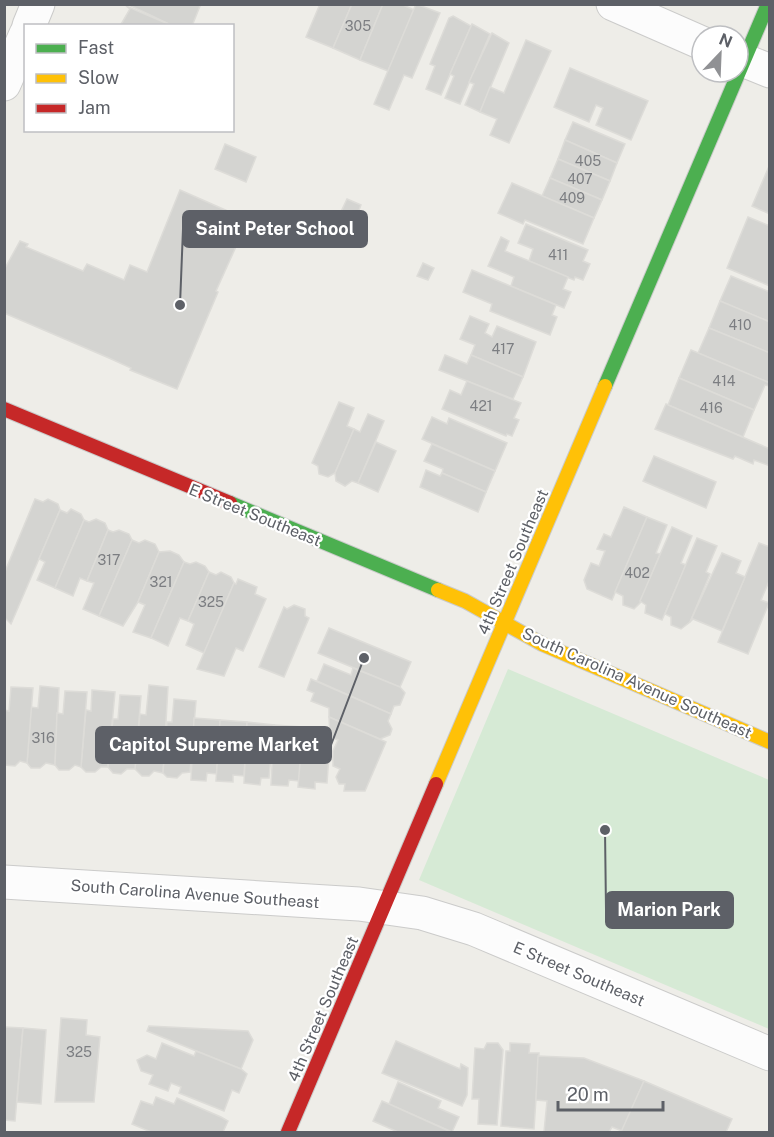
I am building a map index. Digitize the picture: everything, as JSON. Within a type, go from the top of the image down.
[{"type":"street","points":[[30,24],[38,4]]},
{"type":"street","points":[[613,4],[690,38]]},
{"type":"street","name":"4th Street Southeast","points":[[288,1132],[504,624],[751,63],[768,4]]},
{"type":"street","points":[[4,84],[24,39]]},
{"type":"street","name":"E Street Southeast","points":[[4,409],[465,600],[504,624]]},
{"type":"street","name":"South Carolina Avenue Southeast","points":[[504,624],[542,644],[770,742]]},
{"type":"street","name":"South Carolina Avenue Southeast","points":[[4,882],[385,906]]},
{"type":"street","name":"E Street Southeast","points":[[385,906],[422,913],[474,929],[770,1054]]},
{"type":"green space","points":[[508,669],[769,780],[769,1029],[419,880]]},
{"type":"building","points":[[127,4],[197,4],[200,6],[193,24],[169,24]]},
{"type":"building","points":[[320,4],[352,4],[333,48],[306,37]]},
{"type":"building","points":[[352,4],[383,4],[360,60],[333,48]]},
{"type":"building","points":[[383,4],[401,4],[414,10],[388,71],[360,60]]},
{"type":"building","points":[[416,4],[440,13],[412,78],[404,75],[389,110],[374,104]]},
{"type":"building","points":[[126,6],[168,24],[121,24],[130,9]]},
{"type":"building","points":[[453,16],[471,26],[441,95],[426,89],[435,66],[430,64],[449,18]]},
{"type":"building","points":[[472,24],[490,34],[460,104],[445,98],[454,76],[450,74]]},
{"type":"building","points":[[492,33],[509,43],[480,112],[465,105],[474,84],[469,82]]},
{"type":"building","points":[[526,40],[551,51],[509,143],[490,135],[497,119],[480,112],[490,87],[504,93]]},
{"type":"building","points":[[570,68],[648,101],[631,140],[596,125],[603,108],[596,105],[589,122],[554,107]]},
{"type":"building","points":[[573,122],[625,144],[617,163],[565,140]]},
{"type":"building","points":[[565,140],[617,163],[610,181],[558,159]]},
{"type":"building","points":[[225,144],[256,157],[246,182],[215,169]]},
{"type":"building","points":[[558,159],[610,181],[602,200],[550,178]]},
{"type":"building","points":[[770,164],[770,214],[752,206]]},
{"type":"building","points":[[550,178],[602,200],[594,218],[542,196]]},
{"type":"building","points":[[512,183],[594,218],[583,244],[525,220],[523,224],[498,213]]},
{"type":"building","points":[[180,190],[248,220],[216,291],[218,292],[177,389],[4,313],[4,270],[20,241],[28,244],[26,247],[83,271],[87,264],[124,280],[130,265],[147,272]]},
{"type":"building","points":[[347,199],[361,205],[354,223],[339,216]]},
{"type":"building","points":[[748,217],[770,226],[770,286],[727,268]]},
{"type":"building","points":[[526,224],[588,250],[583,261],[590,264],[583,280],[575,277],[574,280],[529,261],[533,249],[518,243]]},
{"type":"building","points":[[501,237],[509,241],[505,251],[568,277],[563,289],[571,292],[564,308],[511,286],[514,277],[488,266]]},
{"type":"building","points":[[423,263],[434,268],[428,280],[417,276]]},
{"type":"building","points":[[472,270],[556,305],[552,315],[557,317],[550,335],[490,311],[492,304],[463,292]]},
{"type":"building","points":[[731,276],[770,292],[770,322],[720,301]]},
{"type":"building","points":[[720,301],[770,322],[770,353],[709,328]]},
{"type":"building","points":[[470,316],[489,324],[485,333],[492,337],[497,326],[536,342],[523,377],[471,355],[475,345],[460,339]]},
{"type":"building","points":[[709,328],[770,353],[770,383],[698,353]]},
{"type":"building","points":[[691,350],[770,383],[770,386],[765,385],[754,410],[679,378]]},
{"type":"building","points":[[445,355],[467,364],[471,355],[523,377],[513,399],[439,370]]},
{"type":"building","points":[[679,378],[754,410],[743,437],[668,405]]},
{"type":"building","points":[[467,381],[521,403],[514,418],[519,420],[512,436],[507,434],[506,436],[442,409],[450,390],[461,395]]},
{"type":"building","points":[[339,402],[354,408],[347,426],[354,429],[335,473],[328,477],[319,474],[318,466],[312,463]]},
{"type":"building","points":[[666,404],[770,449],[770,466],[754,460],[753,464],[735,456],[733,459],[655,429]]},
{"type":"building","points":[[368,414],[384,421],[358,483],[352,481],[345,486],[336,481],[335,473],[354,429],[360,432]]},
{"type":"building","points":[[432,417],[447,424],[449,418],[507,443],[495,471],[422,439]]},
{"type":"building","points":[[376,442],[396,451],[378,492],[358,483]]},
{"type":"building","points":[[432,444],[495,471],[486,492],[442,473],[443,469],[424,461]]},
{"type":"building","points":[[654,456],[716,482],[706,508],[643,481]]},
{"type":"building","points":[[426,470],[440,476],[442,473],[486,492],[478,512],[420,487]]},
{"type":"building","points":[[35,499],[43,502],[48,499],[58,504],[60,510],[11,624],[4,617],[4,574]]},
{"type":"building","points":[[624,507],[647,517],[612,600],[587,589],[584,580],[591,563],[599,566],[605,551],[597,549],[604,534],[611,537]]},
{"type":"building","points":[[71,509],[81,514],[84,520],[55,588],[37,580],[45,562],[39,559],[60,510],[67,513]]},
{"type":"building","points":[[647,517],[667,525],[656,553],[660,554],[640,603],[634,609],[623,605],[623,596],[615,592]]},
{"type":"building","points":[[96,519],[105,523],[108,530],[87,581],[80,578],[73,596],[55,588],[84,520],[89,522]]},
{"type":"building","points":[[672,527],[692,536],[681,563],[686,565],[662,620],[645,613],[646,605],[640,601]]},
{"type":"building","points":[[108,530],[113,532],[119,530],[129,534],[132,540],[99,616],[83,609],[94,583],[87,581]]},
{"type":"building","points":[[697,538],[717,546],[706,572],[710,574],[690,622],[681,629],[671,625],[671,617],[665,614]]},
{"type":"building","points":[[132,540],[139,543],[145,540],[155,544],[159,552],[138,602],[123,626],[99,616]]},
{"type":"building","points":[[759,543],[770,547],[770,579],[761,600],[769,603],[748,654],[718,642]]},
{"type":"building","points":[[170,551],[179,555],[184,562],[151,638],[133,632],[145,605],[138,602],[159,552]]},
{"type":"building","points":[[722,553],[741,561],[736,573],[745,577],[722,631],[693,619],[690,622]]},
{"type":"building","points":[[184,562],[190,564],[196,562],[205,566],[209,572],[188,621],[180,618],[168,646],[151,638]]},
{"type":"building","points":[[209,572],[216,575],[221,572],[231,577],[234,583],[204,653],[186,645],[194,624],[188,621]]},
{"type":"building","points":[[238,579],[257,587],[255,594],[266,599],[249,638],[243,651],[236,648],[224,676],[197,669],[234,583],[236,584]]},
{"type":"building","points":[[294,605],[305,609],[305,616],[309,618],[284,677],[259,667],[284,607],[287,609]]},
{"type":"building","points":[[329,628],[411,662],[400,687],[318,653]]},
{"type":"building","points":[[324,664],[351,675],[353,668],[400,687],[405,693],[400,705],[394,706],[391,714],[317,681]]},
{"type":"building","points":[[311,679],[391,714],[388,721],[392,729],[390,735],[380,739],[329,717],[329,708],[311,701],[314,693],[307,690]]},
{"type":"building","points":[[149,685],[168,687],[163,773],[154,771],[149,776],[142,776],[135,769],[140,714],[146,715]]},
{"type":"building","points":[[40,686],[59,688],[55,765],[46,763],[40,768],[31,768],[27,763],[31,707],[38,708]]},
{"type":"building","points":[[11,687],[33,688],[27,763],[20,761],[15,766],[4,765],[4,710],[9,711]]},
{"type":"building","points":[[92,690],[115,692],[108,767],[101,767],[95,772],[86,772],[81,767],[86,710],[91,711]]},
{"type":"building","points":[[65,691],[87,692],[81,767],[75,765],[69,770],[59,770],[55,765],[57,713],[63,714]]},
{"type":"building","points":[[120,695],[141,696],[135,769],[127,769],[121,774],[113,773],[108,767],[113,719],[118,719]]},
{"type":"building","points":[[174,699],[196,701],[190,772],[182,773],[177,778],[167,777],[163,773],[167,722],[172,722]]},
{"type":"building","points":[[329,717],[386,742],[365,791],[344,791],[345,784],[339,784],[336,777],[340,769],[333,766],[333,751],[338,740],[330,737]]},
{"type":"building","points":[[194,718],[220,720],[217,774],[207,773],[206,781],[191,780]]},
{"type":"building","points":[[220,720],[247,722],[244,776],[233,775],[233,782],[216,781]]},
{"type":"building","points":[[247,722],[274,725],[269,778],[261,778],[260,785],[244,783]]},
{"type":"building","points":[[274,725],[303,727],[299,781],[289,780],[288,786],[271,785]]},
{"type":"building","points":[[303,727],[331,729],[327,783],[315,782],[315,789],[298,787]]},
{"type":"building","points":[[61,1018],[87,1020],[86,1035],[100,1037],[94,1102],[55,1102]]},
{"type":"building","points":[[149,1026],[248,1031],[253,1040],[241,1069],[147,1031]]},
{"type":"building","points":[[4,1027],[23,1028],[15,1121],[4,1120]]},
{"type":"building","points":[[23,1028],[46,1030],[41,1104],[17,1102]]},
{"type":"building","points":[[396,1041],[460,1069],[461,1064],[468,1068],[467,1095],[462,1106],[382,1073]]},
{"type":"building","points":[[162,1043],[194,1056],[196,1051],[241,1069],[247,1074],[239,1093],[232,1090],[224,1111],[179,1093],[181,1087],[171,1083],[168,1091],[149,1084],[153,1075],[141,1071],[137,1060],[147,1055],[156,1059]]},
{"type":"building","points":[[487,1043],[498,1043],[503,1050],[497,1125],[478,1124],[479,1099],[472,1099],[475,1048],[484,1049]]},
{"type":"building","points":[[510,1043],[530,1044],[529,1053],[539,1053],[534,1129],[501,1126],[506,1051],[510,1051]]},
{"type":"building","points":[[538,1056],[584,1058],[644,1081],[622,1131],[612,1127],[609,1132],[544,1132],[547,1101],[536,1100]]},
{"type":"building","points":[[644,1081],[732,1119],[726,1132],[621,1132]]},
{"type":"building","points":[[398,1082],[441,1101],[438,1108],[459,1117],[452,1132],[389,1104]]},
{"type":"building","points":[[156,1097],[174,1104],[177,1098],[228,1121],[223,1132],[151,1132],[132,1124],[141,1101],[153,1105]]},
{"type":"building","points":[[382,1101],[451,1132],[398,1132],[373,1121]]},
{"type":"traffic: fast","points":[[605,386],[768,4]]},
{"type":"traffic: fast","points":[[230,503],[438,590]]},
{"type":"traffic: slow","points":[[436,784],[605,386]]},
{"type":"traffic: slow","points":[[438,590],[465,601],[542,644],[770,742]]},
{"type":"traffic: jam","points":[[4,409],[230,503]]},
{"type":"traffic: jam","points":[[288,1132],[436,784]]},
{"type":"place","name":"Saint Peter School","points":[[180,305]]},
{"type":"place","name":"Capitol Supreme Market","points":[[364,658]]},
{"type":"place","name":"Marion Park","points":[[605,830]]}]
